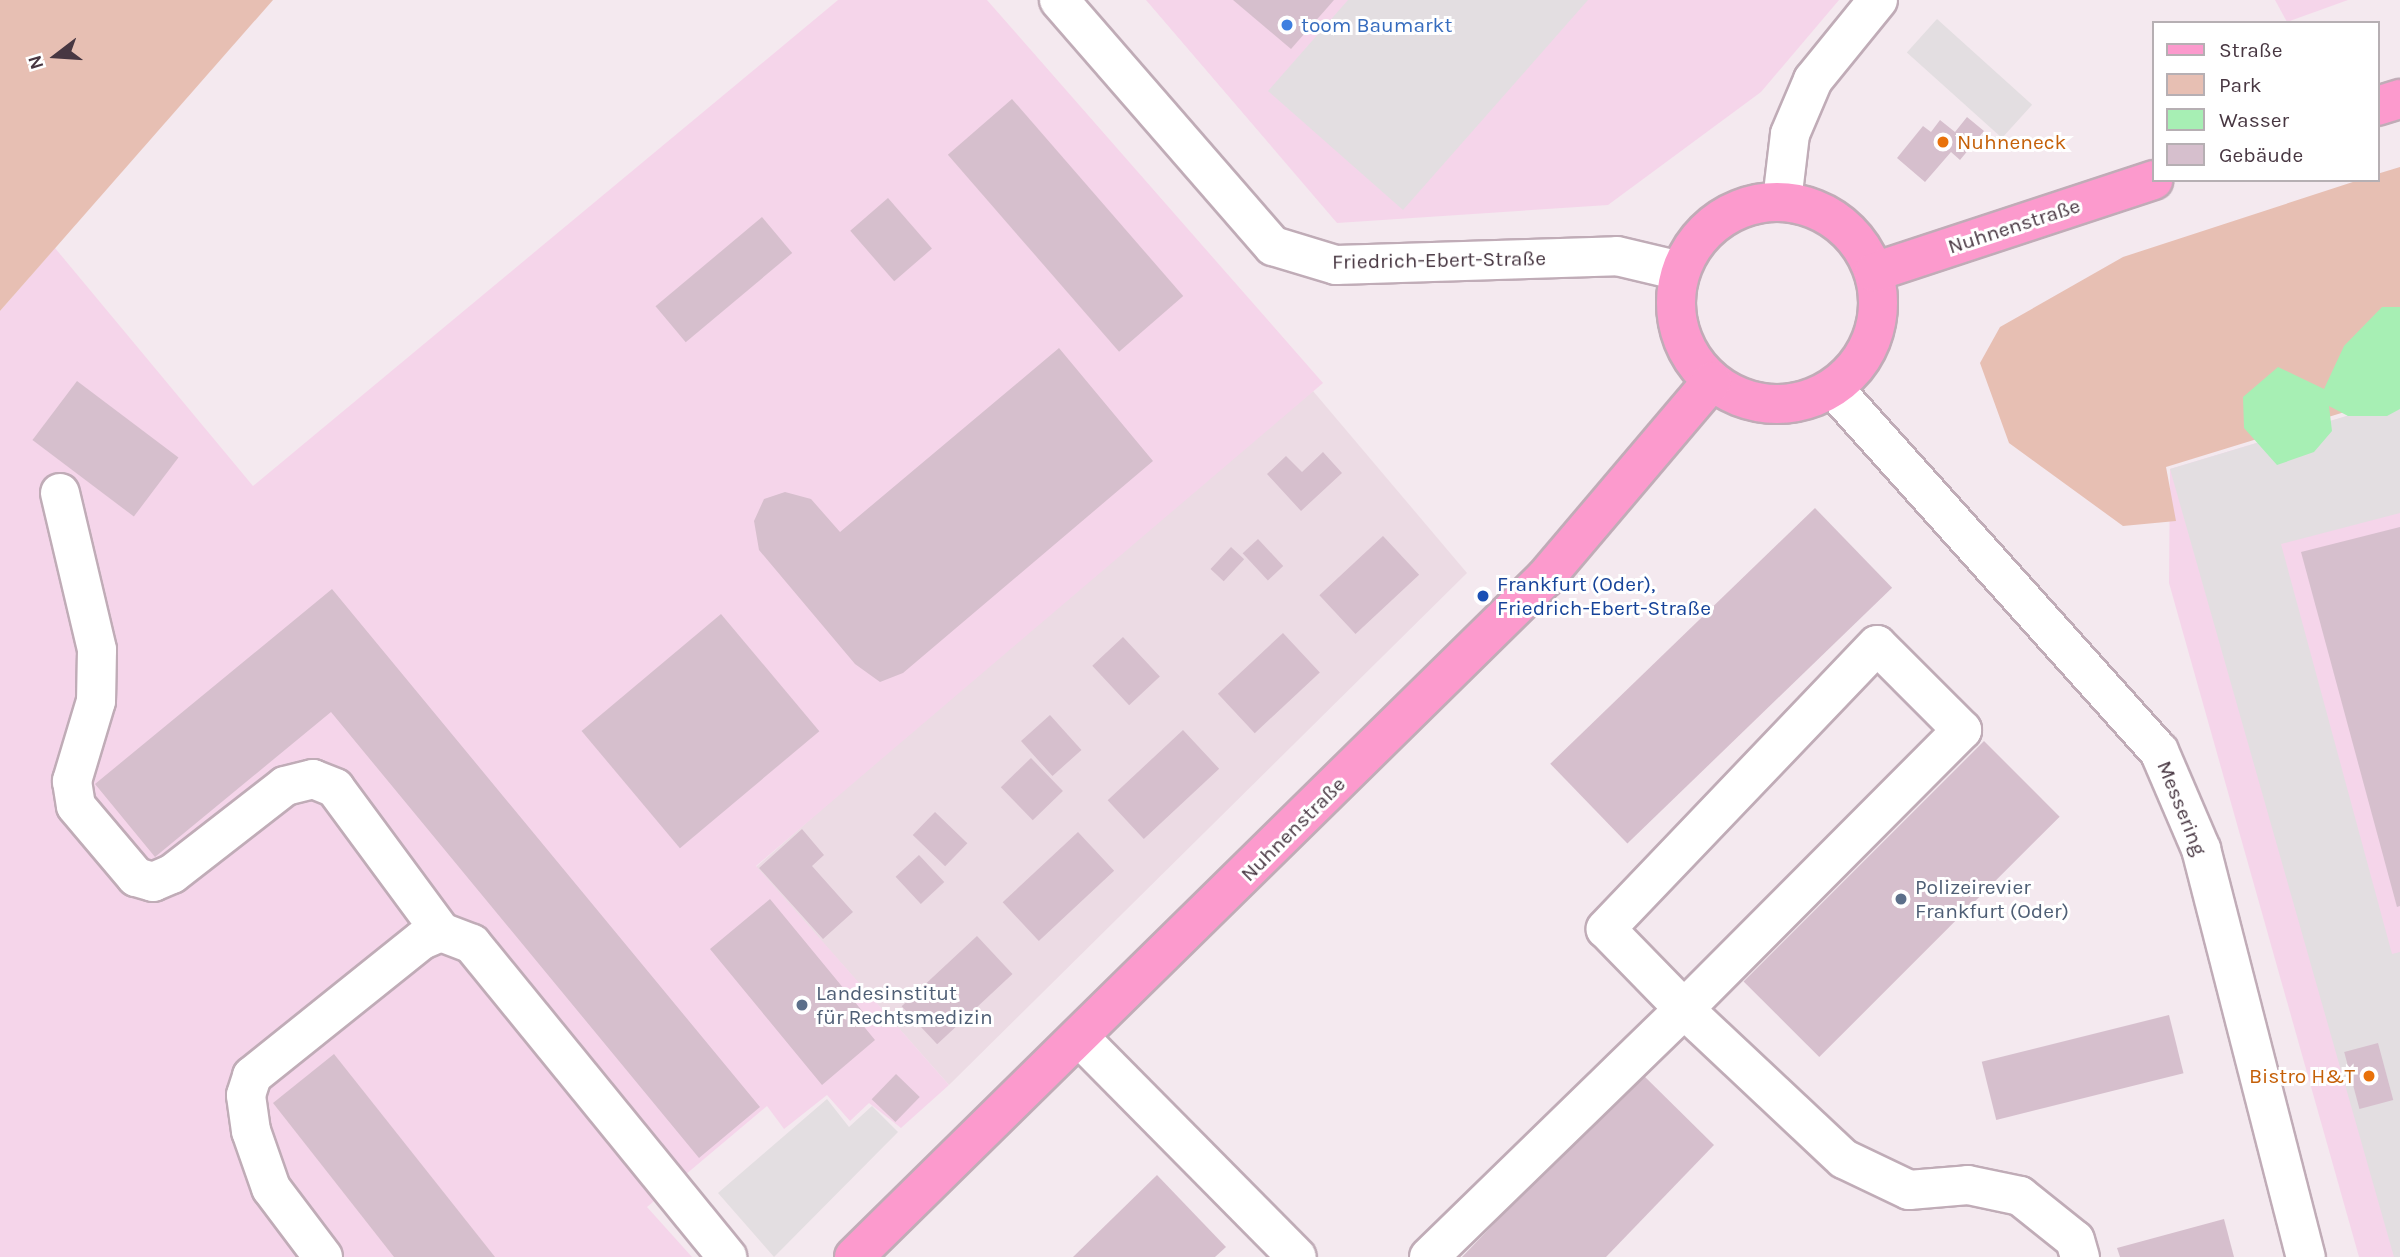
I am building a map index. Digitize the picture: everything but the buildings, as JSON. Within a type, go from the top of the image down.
[{"type":"main road","points":[[2379,105],[2400,99]]},
{"type":"main road","name":"Nuhnenstraße","points":[[1874,272],[2152,180]]},
{"type":"main road","points":[[1782,201],[1829,215],[1849,230],[1874,272],[1876,326],[1867,351],[1833,388],[1803,401],[1771,405],[1740,398],[1712,381],[1679,331],[1680,271],[1695,242],[1719,219],[1749,204],[1782,201]]},
{"type":"main road","name":"Nuhnenstraße","points":[[854,1257],[1080,1038],[1545,578],[1712,381]]},
{"type":"street","name":"Friedrich-Ebert-Straße","points":[[1059,0],[1273,246],[1336,265],[1617,256],[1680,271]]},
{"type":"street","points":[[1782,201],[1790,134],[1813,80],[1878,0]]},
{"type":"street","name":"Messering","points":[[1833,388],[2159,751],[2201,849],[2306,1257]]},
{"type":"street","points":[[60,493],[97,650],[96,701],[72,781],[76,806],[136,877],[153,882],[172,874],[285,786],[313,779],[335,788],[442,932],[472,944],[727,1257]]},
{"type":"street","points":[[1429,1257],[1684,1009],[1962,730],[1877,645],[1606,929],[1684,1009],[1844,1159],[1909,1190],[1968,1185],[2020,1196],[2075,1240],[2080,1257]]},
{"type":"street","points":[[323,1257],[271,1188],[251,1131],[246,1095],[252,1076],[422,940],[442,932]]},
{"type":"street","points":[[1080,1038],[1281,1252]]},
{"type":"shaded area","points":[[838,0],[987,0],[1323,383],[756,866],[949,1085],[901,1128],[869,1103],[850,1121],[827,1095],[784,1129],[767,1106],[647,1207],[692,1257],[0,1257],[0,311],[55,248],[253,486]]},
{"type":"shaded area","points":[[1146,0],[1839,0],[1761,92],[1608,205],[1337,223]]},
{"type":"shaded area","points":[[1348,0],[1588,0],[1403,210],[1268,91]]},
{"type":"shaded area","points":[[2275,0],[2348,0],[2290,21],[2286,21]]},
{"type":"shaded area","points":[[1937,19],[2032,105],[2002,138],[1907,52]]},
{"type":"shaded area","points":[[1313,391],[1467,573],[949,1085],[756,867],[1078,584]]},
{"type":"shaded area","points":[[2400,400],[2400,1257],[2359,1257],[2169,583],[2170,469]]},
{"type":"shaded area","points":[[2400,400],[2400,513],[2281,544],[2392,954],[2400,952],[2400,1257],[2394,1257],[2170,469]]},
{"type":"shaded area","points":[[827,1099],[849,1127],[872,1106],[898,1132],[774,1257],[718,1193]]},
{"type":"green space","points":[[0,0],[273,0],[0,311]]},
{"type":"green space","points":[[2400,167],[2400,395],[2166,467],[2176,521],[2123,526],[2009,443],[1980,363],[2000,327],[2123,257],[2353,182],[2379,182],[2379,173]]},
{"type":"water","points":[[2382,307],[2400,307],[2400,409],[2387,416],[2348,416],[2329,406],[2332,431],[2314,452],[2277,465],[2244,428],[2243,397],[2278,367],[2324,389],[2344,346]]},
{"type":"place","name":"toom Baumarkt","points":[[1287,25]]},
{"type":"place","name":"Nuhneneck","points":[[1943,142]]},
{"type":"place","name":"Frankfurt (Oder), Friedrich-Ebert-Straße","points":[[1483,596]]},
{"type":"place","name":"Polizeirevier Frankfurt (Oder)","points":[[1901,899]]},
{"type":"place","name":"Landesinstitut für Rechtsmedizin","points":[[802,1005]]},
{"type":"place","name":"Bistro H&T","points":[[2369,1076]]}]
